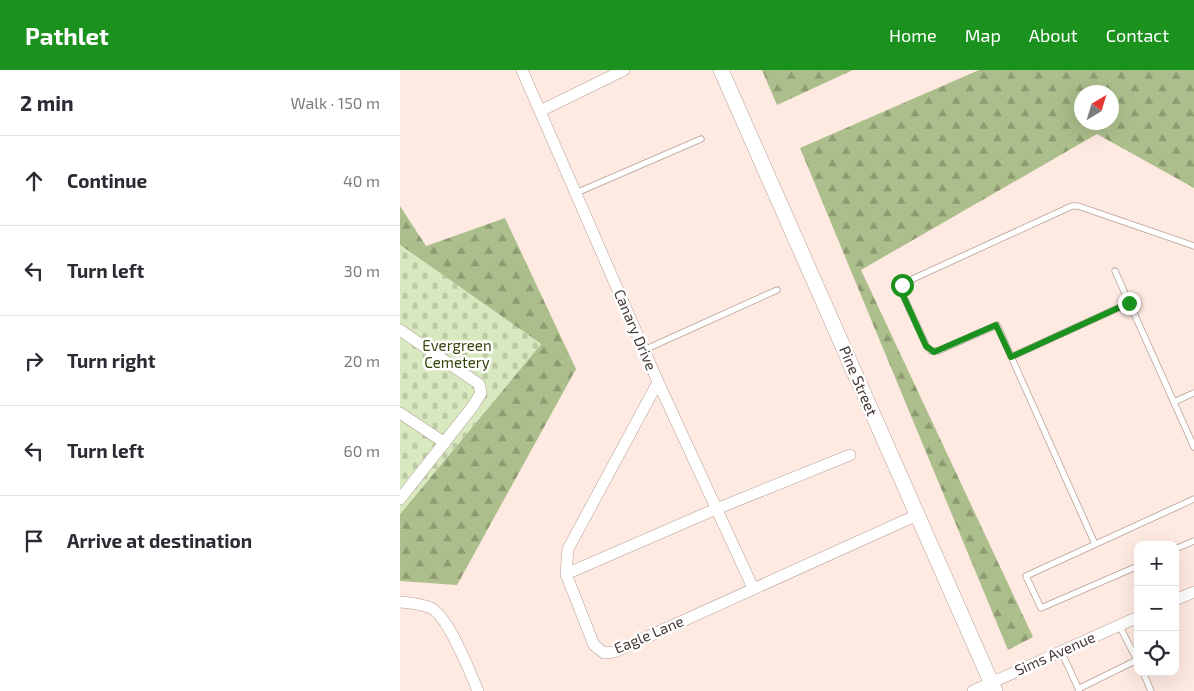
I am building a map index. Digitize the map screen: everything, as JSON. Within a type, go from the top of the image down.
[{"type":"street","name":"Canary Drive","points":[[522,70],[658,382],[753,588]]},
{"type":"street","points":[[540,111],[624,70]]},
{"type":"street","name":"Pine Street","points":[[721,70],[994,687]]},
{"type":"street","points":[[400,330],[479,384],[481,393],[445,443],[400,499]]},
{"type":"street","name":"Eagle Lane","points":[[658,382],[568,548],[566,574],[594,645],[604,653],[614,652],[917,515]]},
{"type":"street","points":[[400,413],[445,443]]},
{"type":"street","points":[[566,574],[716,509],[850,455]]},
{"type":"street","points":[[1179,598],[1194,592]]},
{"type":"street","points":[[400,602],[431,608],[440,615],[453,637],[478,691]]},
{"type":"street","name":"Sims Avenue","points":[[973,691],[994,687],[1061,651],[1134,619]]},
{"type":"lane","points":[[576,193],[701,139]]},
{"type":"lane","points":[[1094,544],[996,325],[938,351],[931,351],[926,346],[902,293],[902,285],[1072,206],[1078,206],[1194,246]]},
{"type":"lane","points":[[1115,271],[1194,446]]},
{"type":"lane","points":[[644,350],[777,290]]},
{"type":"lane","points":[[1011,357],[1129,303]]},
{"type":"lane","points":[[1174,402],[1194,393]]},
{"type":"lane","points":[[1134,568],[1041,608],[1026,576],[1194,499]]},
{"type":"lane","points":[[1179,547],[1194,541]]},
{"type":"lane","points":[[1119,625],[1134,655]]},
{"type":"lane","points":[[1061,651],[1079,690],[1134,662]]},
{"type":"lane","points":[[1145,676],[1151,691]]},
{"type":"green space","points":[[762,70],[853,70],[777,105]]},
{"type":"green space","points":[[979,70],[1194,70],[1194,188],[1097,134],[861,270],[1033,637],[1008,650],[800,148]]},
{"type":"green space","points":[[400,206],[426,246],[505,218],[576,369],[457,585],[400,581],[400,514],[541,344],[400,245]]},
{"type":"green space","name":"Evergreen Cemetery","points":[[400,245],[541,344],[400,514]]},
{"type":"route","points":[[902,285],[902,293],[926,346],[934,352],[996,325],[1011,357],[1129,303]]}]
